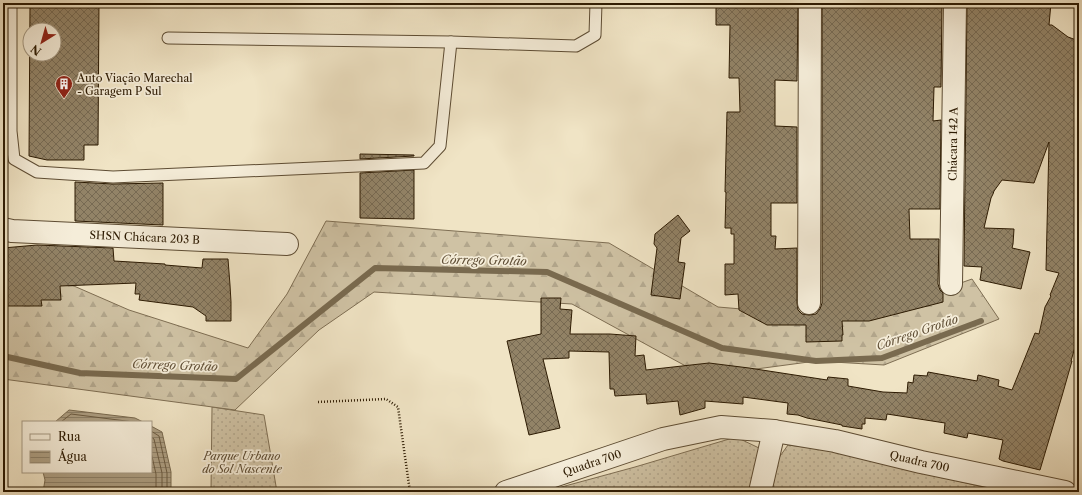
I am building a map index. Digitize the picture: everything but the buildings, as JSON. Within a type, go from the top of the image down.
[{"type":"street","points":[[809,304],[810,3]]},
{"type":"street","name":"Chácara 142 A","points":[[951,284],[956,3]]},
{"type":"street","name":"SHSN Chácara 203 B","points":[[3,229],[12,231],[287,244]]},
{"type":"street","name":"Quadra 700","points":[[506,492],[663,439],[721,427],[774,431],[835,441],[921,462],[1065,492]]},
{"type":"street","points":[[760,492],[774,431]]},
{"type":"lane","points":[[11,3],[11,131],[14,160],[37,172],[114,177],[424,162],[440,146],[451,42]]},
{"type":"lane","points":[[168,38],[451,42],[576,46],[595,34],[596,3]]},
{"type":"path","points":[[318,402],[386,399],[398,407],[410,492]]},
{"type":"green space","points":[[326,221],[609,243],[718,307],[859,319],[972,279],[999,319],[884,365],[816,361],[704,376],[572,304],[374,292],[319,330],[235,410],[3,379],[3,302],[67,283],[129,310],[248,348],[287,294]]},
{"type":"green space","name":"Parque Urbano do Sol Nascente","points":[[212,407],[264,415],[277,492],[211,492]]},
{"type":"green space","points":[[736,437],[759,448],[749,492],[543,492],[635,467]]},
{"type":"green space","points":[[788,445],[820,449],[1005,492],[772,492],[778,459]]},
{"type":"water","points":[[69,410],[135,418],[141,421],[56,421]]},
{"type":"water","points":[[152,427],[162,432],[171,472],[171,492],[43,492],[45,480],[43,473],[152,473]]},
{"type":"waterway","name":"Córrego Grotão","points":[[3,356],[80,373],[236,379],[375,268],[547,272],[722,348],[816,361],[882,358],[981,321]]},
{"type":"place","name":"Auto Viação Marechal - Garagem P Sul","points":[[64,99]]}]
